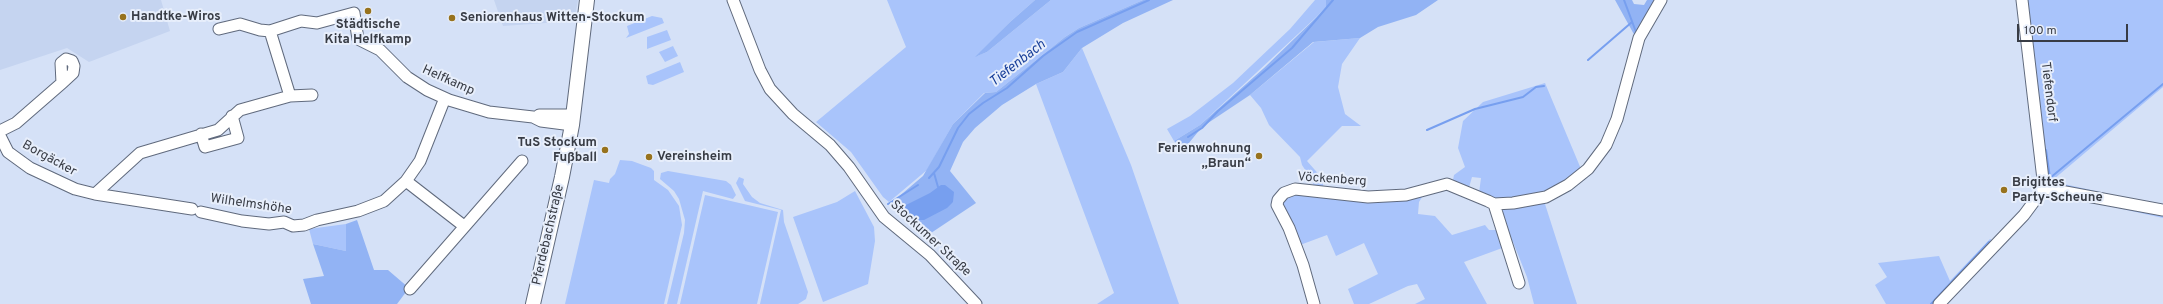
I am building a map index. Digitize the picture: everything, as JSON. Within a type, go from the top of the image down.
[{"type":"main road","name":"Pferdebachstraße","points":[[533,304],[562,177],[573,120],[587,0]]},
{"type":"street","name":"Stockumer Straße","points":[[733,0],[760,70],[774,95],[793,114],[830,145],[849,167],[884,217],[930,255],[976,304]]},
{"type":"street","name":"Vöckenberg","points":[[1314,304],[1289,228],[1277,205],[1278,200],[1284,193],[1295,190],[1368,197],[1406,195],[1447,184],[1494,204],[1513,203],[1546,197],[1568,185],[1588,169],[1606,144],[1617,119],[1637,43],[1661,0]]},
{"type":"street","name":"Tiefendorf","points":[[2022,0],[2044,188]]},
{"type":"street","name":"Helfkamp","points":[[219,29],[240,24],[260,30],[270,31],[301,21],[317,23],[354,13],[358,39],[380,50],[395,67],[418,85],[445,98],[489,112],[533,117],[541,121],[573,120]]},
{"type":"street","points":[[270,31],[290,96]]},
{"type":"street","name":"Borgäcker","points":[[0,131],[16,123],[62,83]]},
{"type":"street","points":[[95,194],[114,175],[140,153],[218,130],[240,110],[290,96],[312,95]]},
{"type":"street","name":"Wilhelmshöhe","points":[[123,197],[197,210],[242,221],[269,224],[284,222],[293,226],[304,225],[317,220],[358,211],[384,201],[406,181],[423,156],[445,98]]},
{"type":"street","points":[[201,134],[204,147],[238,138],[232,116]]},
{"type":"street","points":[[218,130],[222,142]]},
{"type":"street","name":"Borgäcker","points":[[0,136],[8,152],[30,168],[57,182],[95,194],[123,197]]},
{"type":"street","points":[[410,289],[522,160]]},
{"type":"street","points":[[114,175],[123,197]]},
{"type":"street","points":[[406,181],[464,226]]},
{"type":"street","points":[[1939,304],[2024,215],[2044,188],[2163,210]]},
{"type":"street","points":[[1494,204],[1519,283]]},
{"type":"shaded area","points":[[0,0],[161,0],[170,31],[89,62],[67,48],[0,70]]},
{"type":"shaded area","points":[[494,0],[578,0],[574,21],[503,26]]},
{"type":"shaded area","points":[[887,0],[1035,0],[1010,22],[977,56],[987,52],[1051,0],[1143,0],[1079,28],[1065,37],[996,92],[984,93],[953,124],[927,170],[889,202],[883,197],[851,152],[816,122],[906,47]]},
{"type":"shaded area","points":[[1035,0],[1051,0],[987,52],[975,57],[1010,22]]},
{"type":"shaded area","points":[[1143,0],[1173,0],[1123,23],[1082,48],[1063,72],[1036,84],[1002,105],[975,128],[963,142],[950,171],[976,203],[928,235],[890,204],[923,176],[953,124],[985,93],[996,92],[1065,37],[1079,28]]},
{"type":"shaded area","points":[[1315,0],[1326,0],[1326,8],[1200,125],[1174,141],[1167,129],[1190,116],[1233,83],[1290,29]]},
{"type":"shaded area","points":[[1326,0],[1438,0],[1416,15],[1378,27],[1360,38],[1313,42],[1250,95],[1202,127],[1184,149],[1174,141],[1200,125],[1264,68],[1326,8]]},
{"type":"shaded area","points":[[1615,0],[1632,0],[1634,4],[1644,5],[1647,0],[1657,0],[1636,38]]},
{"type":"shaded area","points":[[2019,0],[2163,0],[2163,87],[2054,179],[2064,184],[2163,206],[2163,218],[2063,196],[2046,196],[1947,304],[1886,304],[1875,285],[1887,277],[1878,263],[1939,256],[1950,281],[1990,239],[2000,244],[2035,192],[2038,168]]},
{"type":"shaded area","points":[[652,16],[662,18],[664,23],[626,38],[629,34],[627,26]]},
{"type":"shaded area","points":[[667,30],[671,40],[647,49],[647,37]]},
{"type":"shaded area","points":[[1360,38],[1342,64],[1338,87],[1345,114],[1361,126],[1342,126],[1307,161],[1322,178],[1324,190],[1314,189],[1313,182],[1302,165],[1300,157],[1269,125],[1261,108],[1250,95],[1314,42]]},
{"type":"shaded area","points":[[673,46],[678,56],[665,62],[659,52]]},
{"type":"shaded area","points":[[1082,48],[1131,165],[1179,304],[1097,304],[1114,293],[1036,84],[1063,72]]},
{"type":"shaded area","points":[[680,62],[684,72],[653,85],[648,84],[646,76]]},
{"type":"shaded area","points":[[1545,83],[1581,169],[1569,189],[1545,204],[1577,304],[1534,304],[1527,277],[1513,242],[1506,236],[1498,206],[1479,193],[1481,178],[1472,177],[1468,191],[1452,185],[1454,175],[1465,167],[1458,148],[1463,121],[1483,102]]},
{"type":"shaded area","points":[[620,160],[632,161],[651,168],[654,171],[654,180],[668,190],[679,206],[682,225],[664,304],[565,304],[594,180],[609,183],[610,179],[615,174]]},
{"type":"shaded area","points":[[668,171],[726,181],[731,185],[736,195],[733,199],[703,191],[677,304],[667,304],[684,233],[685,220],[679,199],[674,191],[660,179],[661,173]]},
{"type":"shaded area","points":[[739,177],[744,179],[743,184],[752,197],[760,203],[783,210],[784,222],[808,292],[806,299],[798,304],[760,304],[781,210],[745,201],[736,183]]},
{"type":"shaded area","points":[[941,185],[945,185],[954,192],[953,202],[947,208],[924,220],[909,220],[903,215],[902,211],[906,205],[930,193]]},
{"type":"shaded area","points":[[855,191],[874,227],[875,241],[868,284],[823,302],[793,217],[837,202]]},
{"type":"shaded area","points":[[1292,194],[1356,201],[1397,202],[1424,194],[1419,202],[1418,214],[1435,216],[1452,235],[1485,225],[1489,230],[1499,230],[1505,247],[1464,262],[1487,304],[1415,304],[1425,299],[1417,284],[1408,286],[1369,304],[1354,304],[1348,289],[1378,274],[1364,243],[1336,256],[1327,235],[1300,245],[1282,207],[1283,201]]},
{"type":"shaded area","points":[[705,195],[778,212],[757,304],[680,304]]},
{"type":"shaded area","points":[[357,220],[374,270],[388,270],[409,288],[397,304],[311,304],[303,279],[324,276],[313,244],[346,251],[346,224]]},
{"type":"shaded area","points":[[346,224],[346,251],[313,244],[309,229]]},
{"type":"waterway","name":"Tiefenbach","points":[[929,178],[939,167],[958,128],[969,114],[1007,88],[1043,56],[1077,32],[1149,0]]},
{"type":"waterway","points":[[1188,137],[1202,128],[1218,111],[1292,48],[1333,0]]},
{"type":"waterway","points":[[1624,0],[1636,32]]},
{"type":"waterway","points":[[1588,60],[1632,22]]},
{"type":"waterway","points":[[2046,150],[2050,178],[2163,84]]},
{"type":"waterway","points":[[1427,130],[1475,109],[1523,97],[1536,87],[1544,86]]},
{"type":"waterway","points":[[934,173],[938,187]]},
{"type":"waterway","name":"Tiefenbach","points":[[888,204],[918,185]]},
{"type":"waterway","points":[[1931,304],[1989,242]]},
{"type":"place","name":"Städtische Kita Helfkamp","points":[[368,11]]},
{"type":"place","name":"Handtke-Wiros","points":[[123,17]]},
{"type":"place","name":"Seniorenhaus Witten-Stockum","points":[[452,18]]},
{"type":"place","name":"TuS Stockum Fußball","points":[[605,150]]},
{"type":"place","name":"Ferienwohnung „Braun“","points":[[1259,156]]},
{"type":"place","name":"Vereinsheim","points":[[649,157]]},
{"type":"place","name":"Brigittes Party-Scheune","points":[[2004,190]]}]
